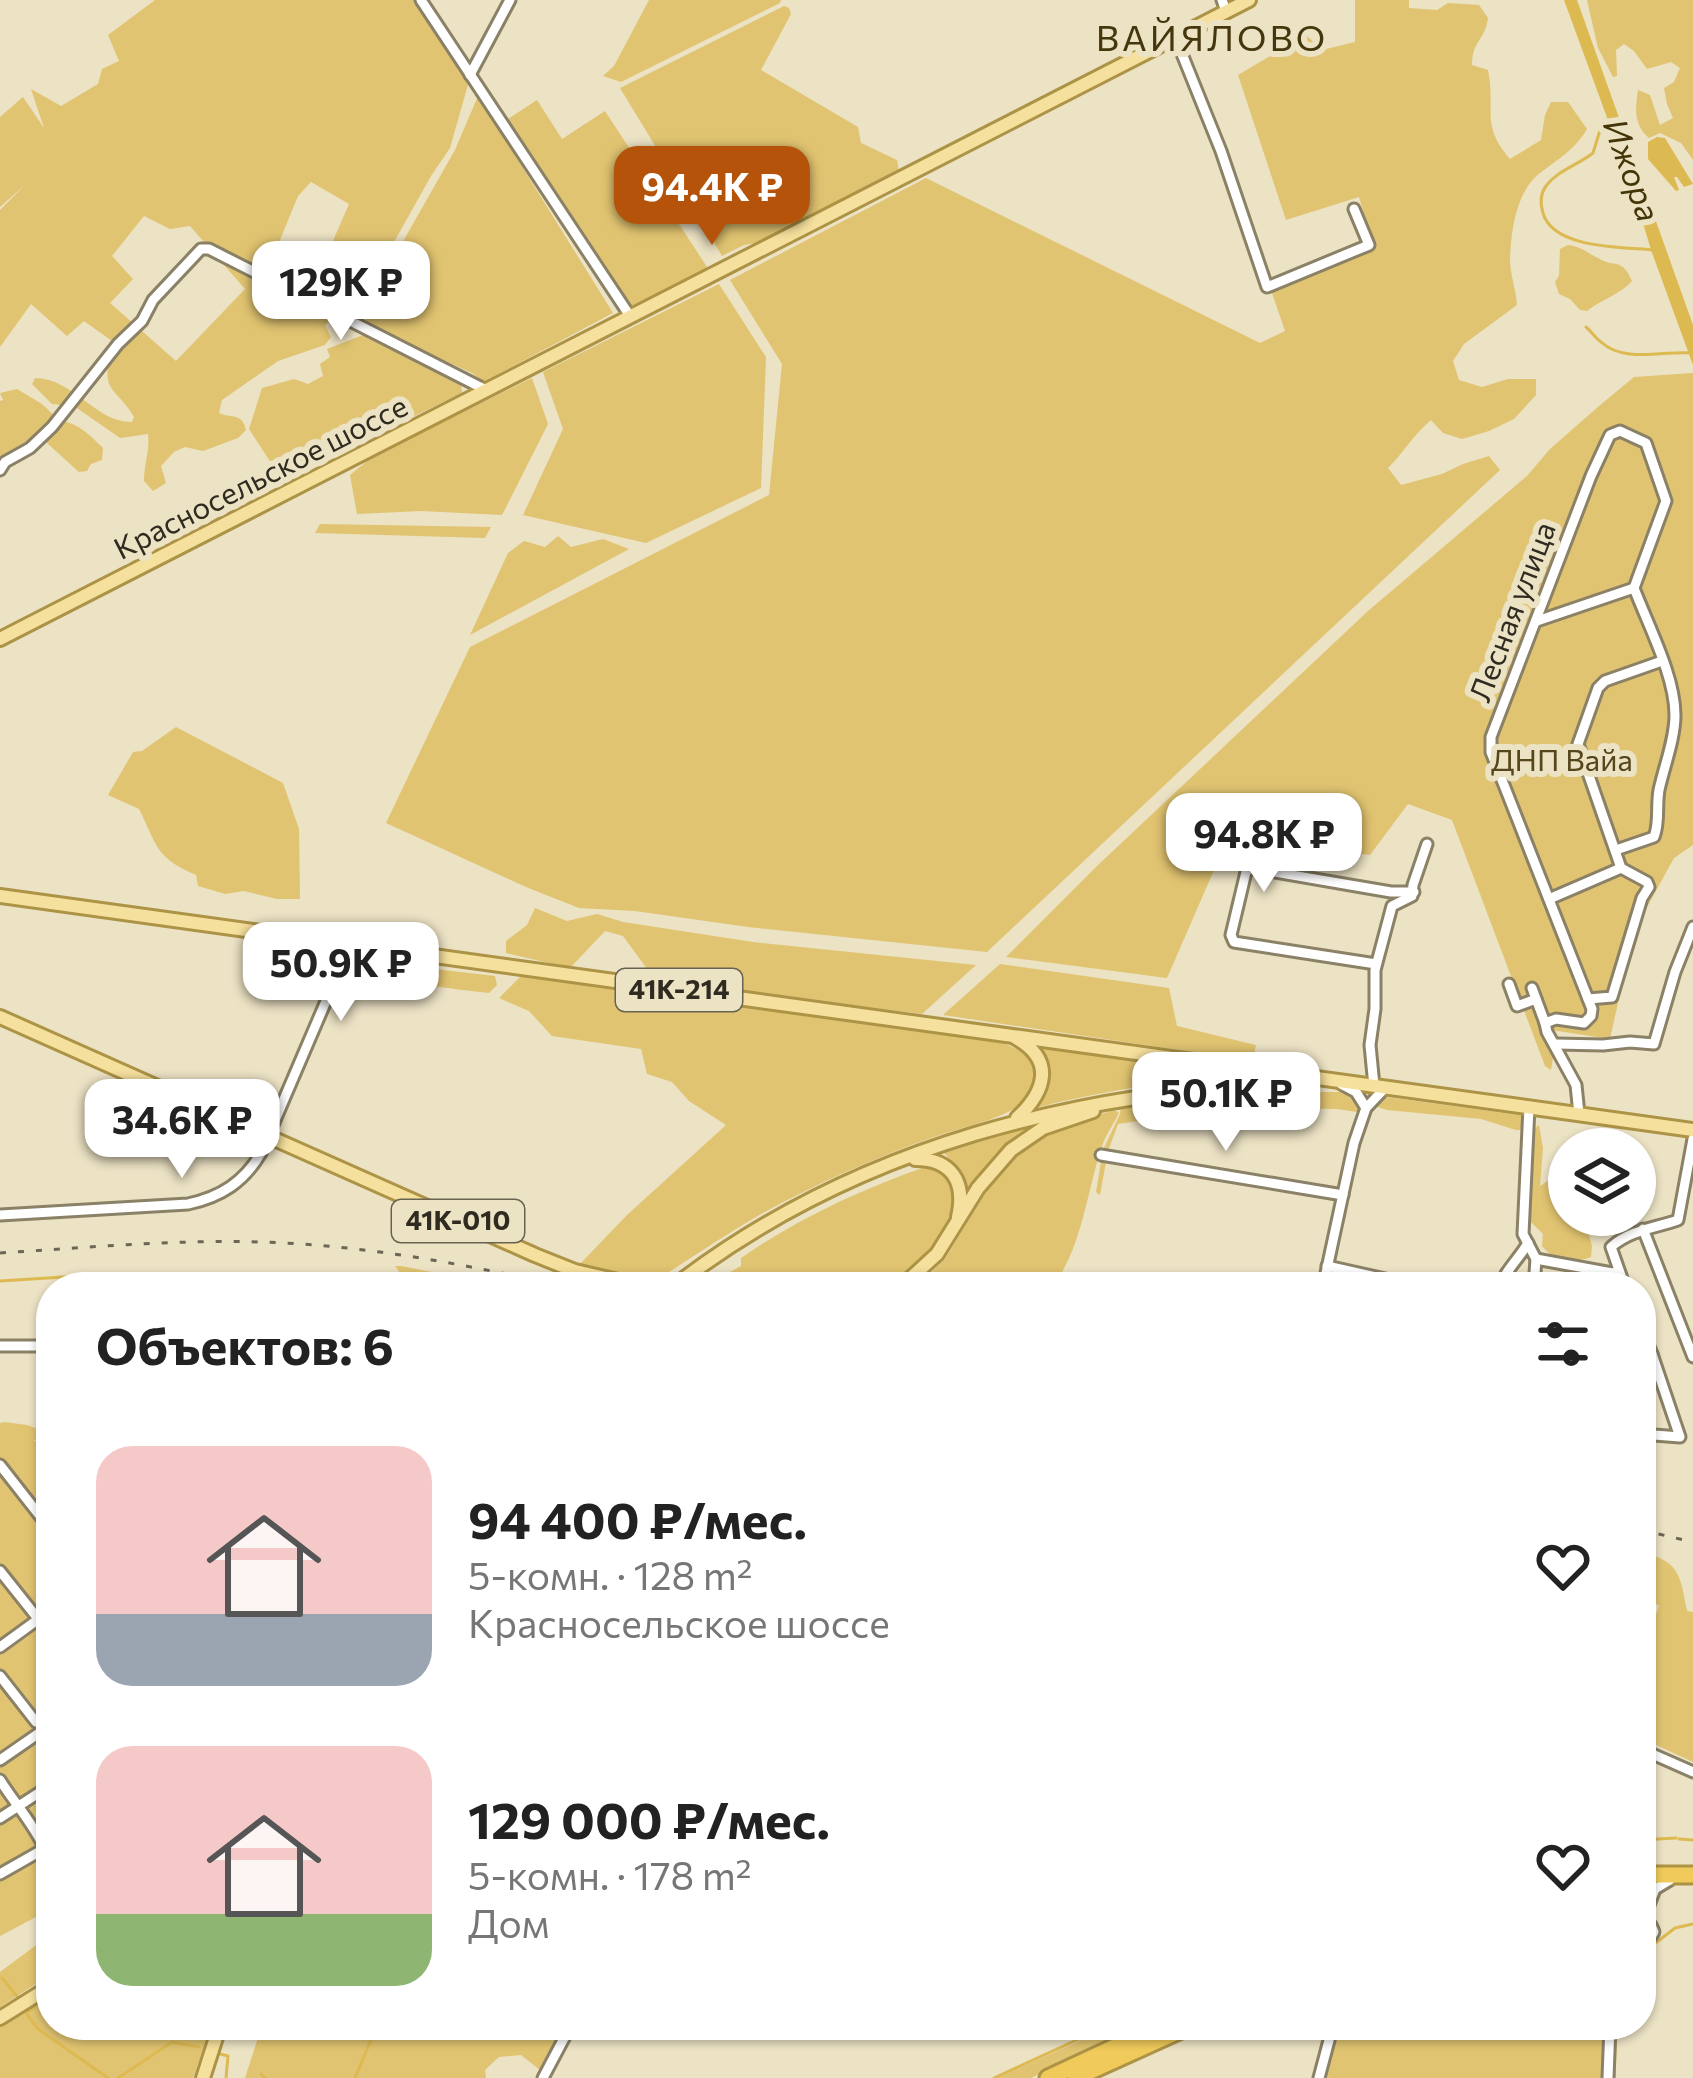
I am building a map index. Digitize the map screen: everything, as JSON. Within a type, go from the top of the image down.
[{"type":"highway","points":[[1656,1865],[1693,1864]]},
{"type":"highway","points":[[1656,1876],[1693,1877]]},
{"type":"highway","points":[[1048,2078],[1130,2040]]},
{"type":"highway","points":[[1075,2078],[1159,2040]]},
{"type":"main road","name":"Красносельское шоссе","points":[[3,634],[1176,39],[1224,6],[1249,0]]},
{"type":"main road","name":"41К-214","points":[[0,896],[1334,1080]]},
{"type":"main road","name":"41К-010","points":[[0,1017],[268,1138],[586,1272]]},
{"type":"main road","points":[[1010,1035],[1036,1053],[1042,1076],[1035,1099],[1013,1121]]},
{"type":"main road","points":[[692,1272],[803,1205],[896,1162],[1013,1121],[1135,1098],[1242,1084],[1334,1080],[1693,1130]]},
{"type":"main road","points":[[917,1272],[937,1254],[996,1165],[1026,1138],[1062,1120],[1135,1098]]},
{"type":"main road","points":[[896,1162],[928,1160],[953,1173],[961,1199],[956,1224]]},
{"type":"main road","points":[[0,2018],[36,1995]]},
{"type":"main road","points":[[201,2078],[213,2040]]},
{"type":"street","points":[[421,0],[630,316]]},
{"type":"street","points":[[470,75],[510,0]]},
{"type":"street","points":[[1176,39],[1221,151],[1267,287],[1369,245],[1354,209]]},
{"type":"street","points":[[0,470],[52,427],[142,321],[153,300],[201,249],[486,390]]},
{"type":"street","name":"Лесная улица","points":[[1588,999],[1491,752],[1491,737],[1591,476],[1610,435],[1620,431],[1646,443],[1666,501],[1634,588]]},
{"type":"street","points":[[1537,621],[1634,588],[1662,661],[1675,717],[1656,804],[1659,826],[1654,837],[1616,850]]},
{"type":"street","points":[[1546,1023],[1556,1019],[1584,1023],[1592,1016],[1588,999],[1612,997],[1649,887],[1622,868],[1578,744],[1598,688],[1605,681],[1662,661]]},
{"type":"street","points":[[1327,1272],[1354,1143],[1366,1108],[1380,1087],[1370,1045],[1376,964],[1392,906],[1409,900],[1414,892],[1427,844]]},
{"type":"street","points":[[1376,964],[1234,941],[1246,872],[1251,868],[1414,892]]},
{"type":"street","points":[[1549,899],[1622,868]]},
{"type":"street","points":[[1556,1044],[1654,1044],[1693,927]]},
{"type":"street","points":[[0,1215],[202,1201],[230,1189],[254,1165],[268,1138],[350,945]]},
{"type":"street","points":[[1509,984],[1517,1006],[1534,993],[1547,1032],[1576,1085],[1579,1114]]},
{"type":"street","points":[[1334,1080],[1356,1092],[1366,1108]]},
{"type":"street","points":[[1529,1107],[1523,1234],[1536,1258],[1535,1272]]},
{"type":"street","points":[[1656,1226],[1678,1220],[1689,1186],[1693,1139]]},
{"type":"street","points":[[1101,1156],[1343,1195]]},
{"type":"street","points":[[1616,1272],[1619,1271],[1611,1247],[1628,1236]]},
{"type":"street","points":[[1646,1236],[1693,1357]]},
{"type":"street","points":[[1506,1272],[1528,1244]]},
{"type":"street","points":[[1536,1258],[1607,1272]]},
{"type":"street","points":[[1328,1266],[1355,1272]]},
{"type":"street","points":[[0,1346],[36,1346]]},
{"type":"street","points":[[1656,1377],[1680,1437],[1656,1435]]},
{"type":"street","points":[[0,1465],[36,1511]]},
{"type":"street","points":[[0,1570],[36,1615]]},
{"type":"street","points":[[0,1647],[36,1621]]},
{"type":"street","points":[[0,1676],[36,1722]]},
{"type":"street","points":[[0,1760],[36,1735]]},
{"type":"street","points":[[1656,1756],[1693,1772]]},
{"type":"street","points":[[0,1780],[36,1829]]},
{"type":"street","points":[[0,1818],[36,1795]]},
{"type":"street","points":[[0,1874],[36,1854]]},
{"type":"street","points":[[1656,1891],[1661,1883],[1693,1877]]},
{"type":"street","points":[[543,2078],[563,2040]]},
{"type":"street","points":[[1319,2078],[1329,2040]]},
{"type":"street","points":[[1608,2078],[1609,2040]]},
{"type":"green space","points":[[155,0],[416,0],[469,81],[450,148],[351,319],[329,321],[325,325],[331,337],[325,345],[278,361],[222,400],[219,413],[239,418],[246,430],[238,438],[203,451],[185,447],[174,452],[161,466],[166,483],[153,491],[144,481],[148,434],[120,438],[74,406],[52,404],[32,384],[35,378],[49,380],[107,416],[132,422],[134,417],[108,378],[110,357],[124,349],[122,330],[112,341],[84,321],[67,336],[31,304],[0,347],[0,210],[25,185],[0,207],[0,117],[23,97],[44,128],[31,89],[61,106],[98,84],[102,69],[119,61],[108,35]],"holes":[[[311,182],[349,204],[309,296],[266,274],[298,196]],[[144,216],[170,229],[190,226],[245,289],[176,361],[110,303],[133,279],[112,256]]]},
{"type":"green space","points":[[649,0],[781,0],[621,82],[603,76],[614,66]]},
{"type":"green space","points":[[1355,0],[1409,0],[1409,8],[1437,10],[1448,3],[1479,5],[1488,18],[1472,65],[1488,70],[1492,126],[1510,159],[1541,140],[1551,102],[1568,102],[1587,129],[1532,181],[1520,201],[1510,259],[1517,305],[1464,344],[1453,361],[1459,380],[1482,387],[1508,379],[1536,379],[1536,395],[1514,419],[1462,439],[1443,433],[1431,420],[1425,425],[1388,468],[1401,485],[1489,456],[1500,470],[987,952],[579,908],[386,823],[470,647],[769,495],[782,364],[730,280],[926,178],[1260,343],[1285,331],[1270,287],[1373,245],[1359,197],[1286,220],[1238,75],[1306,35],[1322,50],[1355,42]]},
{"type":"green space","points":[[1587,0],[1693,0],[1693,160],[1681,143],[1660,133],[1649,138],[1637,117],[1638,90],[1650,95],[1660,125],[1673,118],[1664,88],[1674,82],[1680,68],[1671,62],[1647,69],[1624,44],[1616,50],[1617,76],[1613,77],[1598,48]]},
{"type":"green space","points":[[784,6],[791,14],[761,70],[858,127],[861,143],[897,160],[899,172],[722,256],[620,88]]},
{"type":"green space","points":[[478,96],[613,313],[483,382],[367,326],[364,310],[455,150]]},
{"type":"green space","points":[[537,100],[562,139],[605,111],[709,270],[629,307],[508,119]]},
{"type":"green space","points":[[1568,245],[1621,266],[1632,281],[1587,311],[1580,310],[1559,294],[1555,282],[1560,249]]},
{"type":"green space","points":[[719,284],[766,357],[761,488],[646,543],[523,515],[563,429],[543,372]]},
{"type":"green space","points":[[363,335],[461,384],[462,393],[304,469],[273,466],[249,429],[262,388],[294,379],[308,384],[323,376],[320,364],[330,357],[327,349]]},
{"type":"green space","name":"ДНП Вайа","points":[[1693,373],[1693,845],[1674,858],[1634,931],[1610,1039],[1545,1029],[1554,1052],[1551,1070],[1545,1066],[1452,820],[1408,804],[1370,855],[1228,838],[1167,978],[1006,957],[1368,611],[1527,476],[1599,406],[1634,377]]},
{"type":"green space","points":[[532,378],[548,424],[502,515],[357,514],[350,475],[372,457]]},
{"type":"green space","points":[[17,389],[60,421],[89,434],[103,448],[102,460],[79,472],[38,435],[0,463],[0,393]]},
{"type":"green space","points":[[320,524],[491,527],[485,538],[315,533]]},
{"type":"green space","points":[[558,536],[571,547],[603,539],[629,549],[470,635],[508,553],[524,541],[545,547]]},
{"type":"green space","points":[[176,727],[283,783],[299,829],[300,899],[244,891],[225,894],[198,886],[196,875],[159,850],[139,809],[108,795],[133,752],[142,751]]},
{"type":"green space","points":[[535,908],[567,921],[597,914],[753,942],[976,965],[922,1014],[729,990],[653,977],[623,936],[605,931],[570,968],[506,953],[506,941],[527,925]]},
{"type":"green space","points":[[374,962],[495,976],[497,985],[489,993],[428,985],[383,973],[371,967]]},
{"type":"green space","points":[[1000,964],[1169,988],[1177,1026],[1256,1045],[1253,1061],[943,1015]]},
{"type":"green space","points":[[523,974],[998,1041],[1029,1059],[1033,1094],[1002,1115],[894,1152],[804,1192],[669,1272],[608,1272],[580,1264],[726,1125],[689,1101],[672,1082],[647,1074],[641,1049],[552,1036],[529,1011],[499,998]]},
{"type":"green space","points":[[1047,1047],[1263,1075],[1196,1078],[1035,1108],[1048,1080],[1042,1051]]},
{"type":"green space","points":[[1235,1092],[1348,1092],[1360,1101],[1363,1113],[1227,1107],[1118,1124],[1100,1195],[1096,1192],[1103,1150],[1121,1107]]},
{"type":"green space","points":[[1379,1096],[1526,1116],[1525,1130],[1481,1119],[1387,1110],[1375,1106],[1373,1101]]},
{"type":"green space","points":[[1114,1110],[1119,1113],[1101,1149],[1077,1239],[1062,1272],[932,1272],[945,1259],[996,1175],[1030,1143]]},
{"type":"green space","points":[[1035,1125],[998,1156],[972,1190],[944,1153]]},
{"type":"green space","points":[[1539,1125],[1543,1148],[1540,1186],[1548,1181],[1548,1236],[1589,1236],[1591,1257],[1571,1261],[1552,1255],[1542,1246],[1543,1234],[1528,1219],[1532,1131]]},
{"type":"green space","points":[[925,1167],[942,1173],[951,1185],[954,1207],[942,1234],[906,1272],[730,1272],[741,1266],[741,1258],[785,1230],[854,1195]]},
{"type":"green space","points":[[395,1266],[432,1272],[399,1272]]},
{"type":"green space","points":[[0,1423],[36,1428],[36,1440],[30,1439],[36,1441],[36,1917],[0,1936]]},
{"type":"green space","points":[[1656,1557],[1676,1571],[1687,1611],[1693,1612],[1693,1762],[1656,1745]]},
{"type":"green space","points":[[36,1945],[36,1984],[0,2007],[0,1972]]},
{"type":"green space","points":[[36,2004],[36,2040],[206,2040],[193,2078],[0,2078],[0,2026]]},
{"type":"green space","points":[[257,2040],[557,2040],[540,2070],[521,2055],[499,2057],[485,2070],[486,2078],[245,2078]]},
{"type":"green space","points":[[1082,2040],[1112,2040],[1031,2078],[997,2078]]},
{"type":"green space","points":[[1326,2040],[1612,2040],[1611,2078],[1316,2078]]},
{"type":"water","name":"Ижора","points":[[1564,0],[1577,0],[1693,325],[1693,365],[1631,183]]},
{"type":"water","points":[[1665,138],[1693,184],[1684,187],[1674,177],[1676,191],[1648,159],[1648,142]]},
{"type":"waterway","points":[[1608,121],[1601,127],[1593,153],[1546,186],[1543,213],[1549,225],[1574,240],[1654,250]]},
{"type":"waterway","points":[[1586,327],[1621,353],[1693,353]]},
{"type":"waterway","points":[[0,1281],[36,1279]]},
{"type":"waterway","points":[[1656,1839],[1676,1838]]},
{"type":"waterway","points":[[1679,1839],[1693,1840]]},
{"type":"waterway","points":[[1656,1943],[1675,1928],[1693,1924]]},
{"type":"waterway","points":[[2,1978],[19,1999],[36,1987]]},
{"type":"waterway","points":[[36,2006],[26,2013],[36,2026]]},
{"type":"waterway","points":[[54,2040],[108,2078]]},
{"type":"waterway","points":[[355,2078],[371,2040]]},
{"type":"waterway","points":[[994,2078],[1077,2040]]},
{"type":"waterway","points":[[1314,2078],[1323,2040]]},
{"type":"waterway","points":[[1614,2078],[1615,2040]]},
{"type":"waterway","points":[[118,2078],[172,2042],[199,2047]]},
{"type":"waterway","points":[[220,2054],[228,2056],[226,2078]]},
{"type":"waterway","points":[[261,2074],[265,2078]]},
{"type":"railway","points":[[0,1253],[178,1242],[285,1243],[356,1249],[496,1272]]},
{"type":"railway","points":[[1656,1533],[1693,1542]]},
{"type":"district","name":"ВАЙЯЛОВО","points":[[1212,38]]}]
